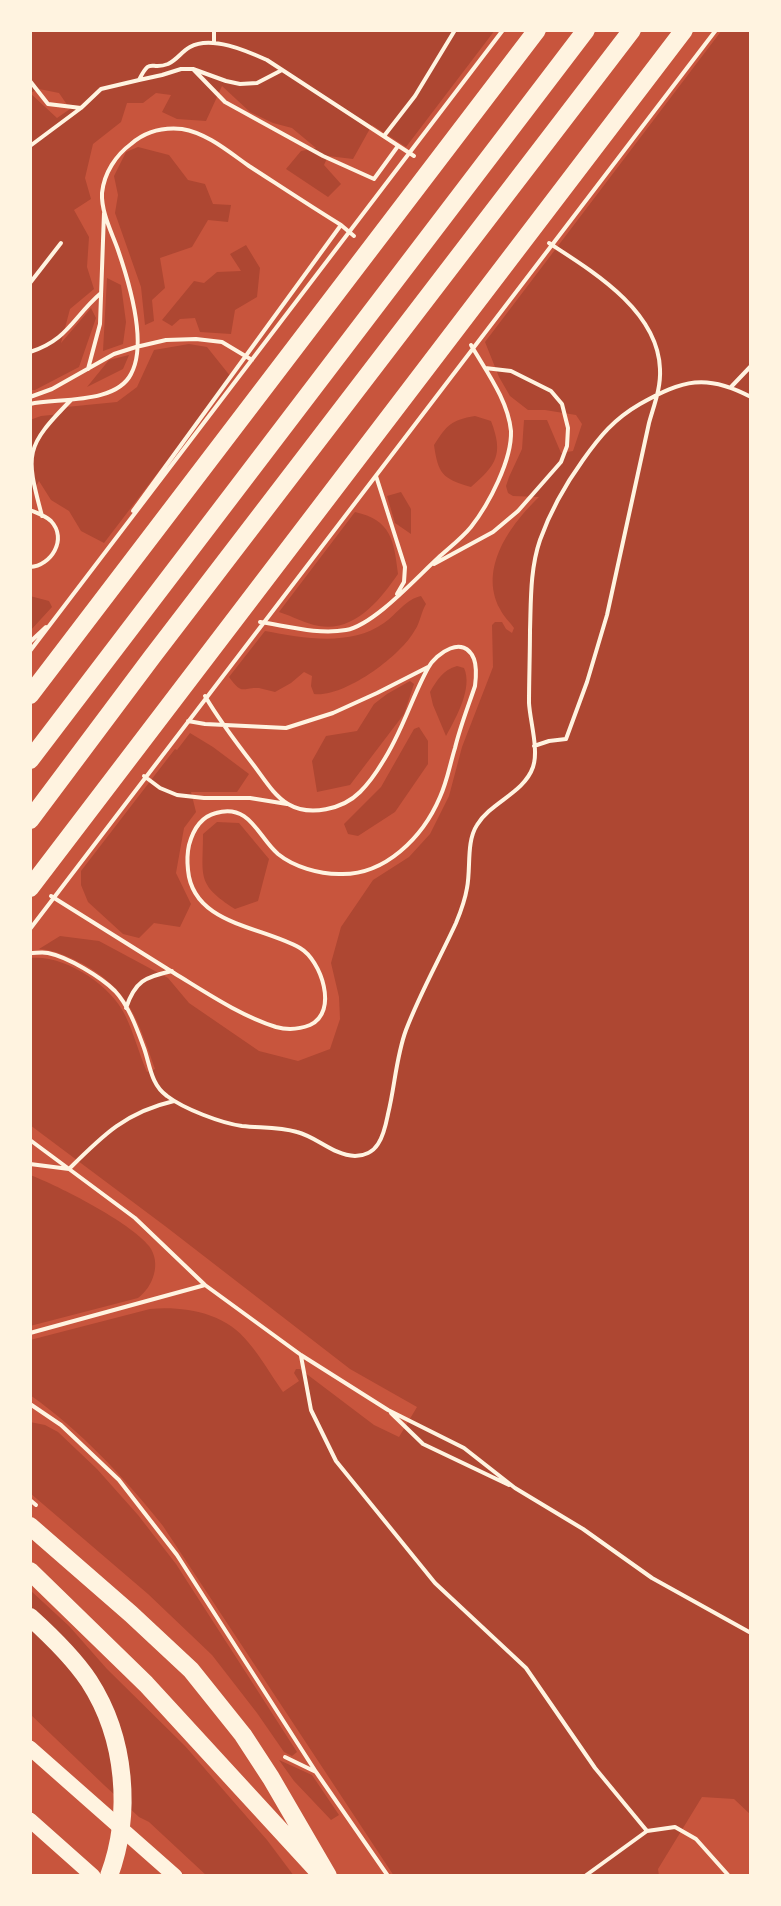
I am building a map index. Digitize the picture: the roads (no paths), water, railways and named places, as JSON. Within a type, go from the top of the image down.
[{"type":"highway","points":[[30,695],[537,30]]},
{"type":"highway","points":[[30,760],[586,30]]},
{"type":"highway","points":[[30,820],[632,30]]},
{"type":"highway","points":[[38,890],[684,30]]},
{"type":"highway","points":[[30,1526],[191,1670],[220,1705],[272,1778],[328,1876]]},
{"type":"highway","points":[[30,1571],[146,1684],[322,1876]]},
{"type":"highway","points":[[30,1617],[74,1662],[89,1682],[104,1710],[117,1748],[124,1793],[122,1826],[118,1852],[109,1876]]},
{"type":"main road","points":[[30,1748],[176,1876]]},
{"type":"main road","points":[[30,1820],[93,1876]]}]
